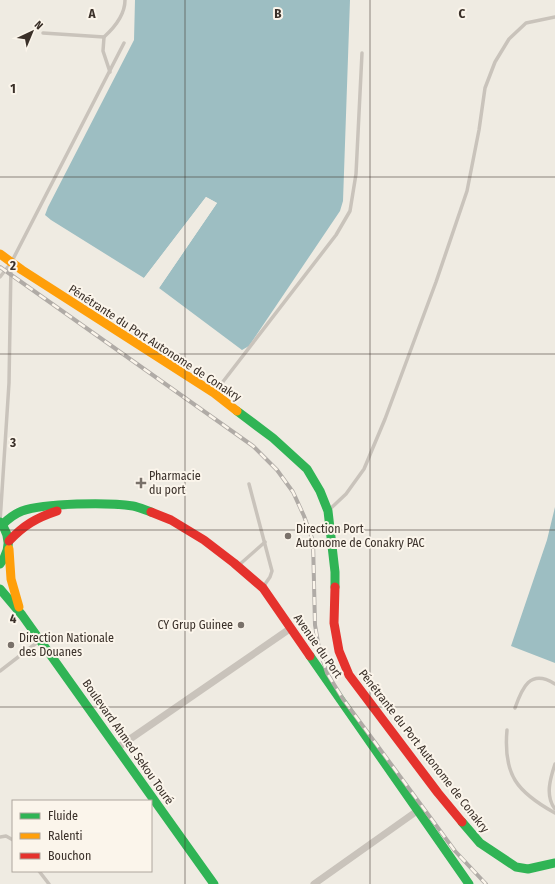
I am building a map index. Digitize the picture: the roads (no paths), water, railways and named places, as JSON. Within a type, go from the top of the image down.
[{"type":"street","name":"Pénétrante du Port Autonome de Conakry","points":[[0,254],[11,263],[214,393],[273,438],[307,469],[320,491],[328,511],[335,572],[334,623],[339,651],[349,675],[438,793],[480,843],[516,867],[528,869],[555,863]]},
{"type":"street","name":"Avenue du Port","points":[[0,564],[6,557],[9,545],[23,526],[40,516],[85,504]]},
{"type":"street","name":"Avenue du Port","points":[[1,523],[15,513],[30,509],[85,504],[135,506],[167,518],[200,538],[238,565],[263,588],[470,884]]},
{"type":"street","points":[[1,523],[7,533],[9,545]]},
{"type":"street","name":"Boulevard Ahmed Sekou Touré","points":[[9,545],[9,571],[14,593],[22,615]]},
{"type":"street","name":"Boulevard Ahmed Sekou Touré","points":[[0,589],[22,615],[214,884]]},
{"type":"street","points":[[117,748],[291,628]]},
{"type":"street","points":[[314,884],[417,810]]},
{"type":"lane","points":[[43,33],[104,36],[115,27],[125,8],[125,0]]},
{"type":"lane","points":[[328,511],[346,494],[364,469],[385,419],[431,296],[467,191],[479,130],[485,88],[495,62],[510,39],[526,23],[555,17]]},
{"type":"lane","points":[[104,36],[103,51],[110,72]]},
{"type":"lane","points":[[0,277],[11,263],[124,43]]},
{"type":"lane","points":[[214,393],[336,235],[350,211],[356,174],[362,52]]},
{"type":"lane","points":[[1,523],[9,383],[11,263]]},
{"type":"lane","points":[[249,484],[272,571],[263,588]]},
{"type":"lane","points":[[238,565],[265,542]]},
{"type":"lane","points":[[0,671],[40,640]]},
{"type":"lane","points":[[515,708],[522,688],[530,680],[541,678],[555,684]]},
{"type":"lane","points":[[507,730],[507,762],[511,774],[522,790],[536,803],[555,813]]},
{"type":"lane","points":[[555,764],[549,782],[550,803],[555,809]]},
{"type":"lane","points":[[0,837],[6,836],[12,839]]},
{"type":"lane","points":[[40,872],[48,884]]},
{"type":"water","points":[[135,0],[350,0],[343,201],[340,211],[249,346],[242,350],[159,288],[217,203],[206,197],[144,278],[45,215],[134,40]]},
{"type":"water","points":[[555,507],[555,663],[511,646],[547,540]]},
{"type":"railway","points":[[0,267],[253,446],[277,470],[293,492],[313,541],[315,625],[319,648],[327,673],[343,699],[455,851],[486,884]]},
{"type":"place","name":"Pharmacie du port","points":[[141,483]]},
{"type":"place","name":"Direction Port Autonome de Conakry PAC","points":[[288,536]]},
{"type":"place","name":"CY Grup Guinee","points":[[241,625]]},
{"type":"place","name":"Direction Nationale des Douanes","points":[[11,645]]}]
